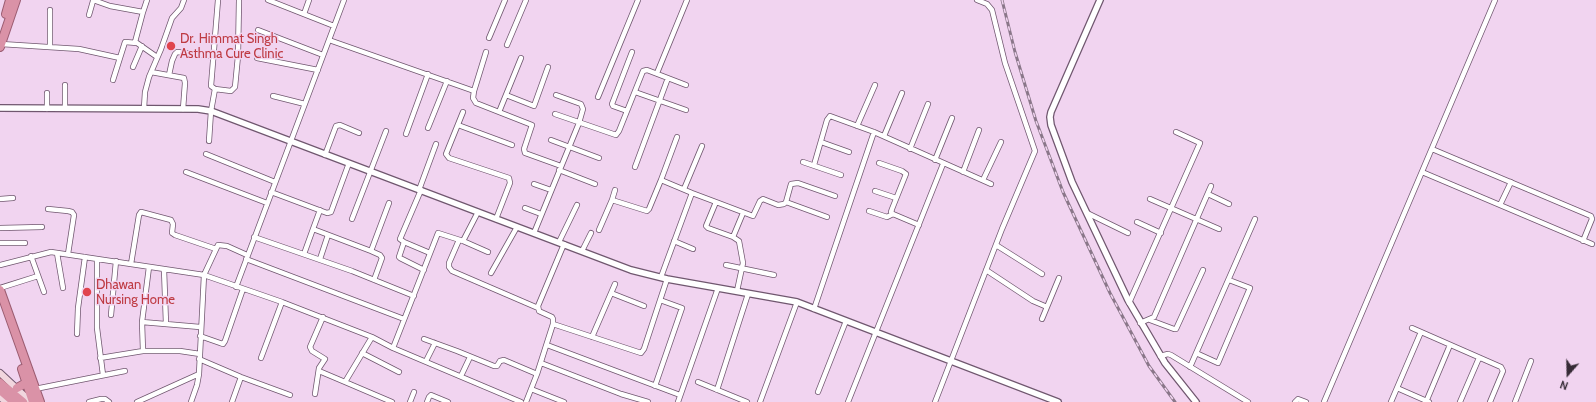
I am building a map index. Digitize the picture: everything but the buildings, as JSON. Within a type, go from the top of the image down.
[{"type":"highway","points":[[0,30],[10,0]]},
{"type":"highway","points":[[1,46],[16,0]]},
{"type":"highway","points":[[0,289],[40,402]]},
{"type":"highway","points":[[0,305],[32,402]]},
{"type":"highway","points":[[0,383],[23,402]]},
{"type":"highway","points":[[17,388],[26,383]]},
{"type":"highway","points":[[0,390],[14,402]]},
{"type":"main road","points":[[0,373],[32,402]]},
{"type":"main road","points":[[0,397],[6,402]]},
{"type":"street","points":[[89,15],[93,0],[143,12]]},
{"type":"street","points":[[134,42],[147,0]]},
{"type":"street","points":[[144,108],[145,92],[151,72],[172,18],[181,8],[184,0]]},
{"type":"street","points":[[218,0],[211,86],[215,89],[231,91],[235,87],[238,56],[239,0]]},
{"type":"street","points":[[270,0],[334,26]]},
{"type":"street","points":[[304,14],[309,0]]},
{"type":"street","points":[[236,287],[246,257],[344,0]]},
{"type":"street","points":[[489,38],[505,0]]},
{"type":"street","points":[[507,45],[526,0]]},
{"type":"street","points":[[598,97],[638,0]]},
{"type":"street","points":[[657,73],[687,0]]},
{"type":"street","points":[[935,402],[986,270],[1035,151],[1005,63],[992,10],[987,4],[977,0]]},
{"type":"street","points":[[1100,0],[1050,117],[1051,125],[1072,182],[1129,303],[1160,356],[1196,402]]},
{"type":"street","points":[[1324,402],[1495,0]]},
{"type":"street","points":[[50,10],[50,47]]},
{"type":"street","points":[[258,30],[323,55]]},
{"type":"street","points":[[329,40],[474,91]]},
{"type":"street","points":[[113,80],[125,42],[134,42],[157,57]]},
{"type":"street","points":[[1,46],[50,47],[90,51],[120,58]]},
{"type":"street","points":[[133,67],[142,46]]},
{"type":"street","points":[[169,75],[172,61],[177,52],[213,56]]},
{"type":"street","points":[[486,52],[474,91],[473,98],[476,103],[532,125],[524,149],[525,153],[594,184]]},
{"type":"street","points":[[627,111],[613,106],[612,104],[632,52]]},
{"type":"street","points":[[257,58],[318,70]]},
{"type":"street","points":[[499,112],[521,58]]},
{"type":"street","points":[[506,95],[534,106],[548,68]]},
{"type":"street","points":[[555,114],[616,135],[643,71],[647,70],[657,73],[686,85]]},
{"type":"street","points":[[151,72],[180,76],[186,80],[183,109]]},
{"type":"street","points":[[406,134],[428,74]]},
{"type":"street","points":[[635,167],[668,78]]},
{"type":"street","points":[[428,128],[447,81]]},
{"type":"street","points":[[65,85],[65,108]]},
{"type":"street","points":[[857,126],[875,85]]},
{"type":"street","points":[[209,141],[210,111],[215,89]]},
{"type":"street","points":[[635,92],[686,110]]},
{"type":"street","points":[[47,93],[47,108]]},
{"type":"street","points":[[884,136],[902,93]]},
{"type":"street","points":[[534,233],[579,122],[583,106],[556,95]]},
{"type":"street","points":[[273,96],[305,104]]},
{"type":"street","points":[[910,148],[928,104]]},
{"type":"street","points":[[0,108],[144,108],[198,109],[210,111],[631,270],[668,279],[797,302],[1058,402]]},
{"type":"street","points":[[463,112],[446,154],[447,156],[506,177],[510,180],[496,219]]},
{"type":"street","points":[[814,165],[827,120],[830,116],[884,136],[943,164],[991,184]]},
{"type":"street","points":[[935,160],[952,118]]},
{"type":"street","points":[[458,125],[512,145]]},
{"type":"street","points":[[325,155],[336,126],[360,133]]},
{"type":"street","points":[[963,172],[979,130]]},
{"type":"street","points":[[352,219],[386,131]]},
{"type":"street","points":[[814,309],[874,132]]},
{"type":"street","points":[[1129,303],[1200,143],[1176,132]]},
{"type":"street","points":[[612,200],[647,211],[678,137]]},
{"type":"street","points":[[551,140],[599,158]]},
{"type":"street","points":[[821,142],[849,152]]},
{"type":"street","points":[[983,180],[1000,142]]},
{"type":"street","points":[[430,253],[401,241],[401,236],[420,190],[436,144]]},
{"type":"street","points":[[684,190],[702,146]]},
{"type":"street","points":[[1432,149],[1592,217],[1583,241]]},
{"type":"street","points":[[206,154],[275,182]]},
{"type":"street","points":[[803,162],[841,175]]},
{"type":"street","points":[[879,163],[905,173],[896,198],[892,212],[893,214]]},
{"type":"street","points":[[271,192],[320,210],[331,212],[349,164]]},
{"type":"street","points":[[848,402],[943,164]]},
{"type":"street","points":[[186,172],[267,203]]},
{"type":"street","points":[[1422,172],[1592,244]]},
{"type":"street","points":[[661,180],[753,216],[760,201],[763,199],[781,205],[786,202],[791,184],[798,183],[835,196]]},
{"type":"street","points":[[1500,205],[1511,182]]},
{"type":"street","points":[[534,184],[551,190]]},
{"type":"street","points":[[1140,322],[1150,320],[1154,317],[1211,186]]},
{"type":"street","points":[[599,230],[616,190]]},
{"type":"street","points":[[875,191],[896,198]]},
{"type":"street","points":[[661,277],[692,193]]},
{"type":"street","points":[[1208,194],[1229,204]]},
{"type":"street","points":[[0,199],[13,198]]},
{"type":"street","points":[[1150,199],[1219,229]]},
{"type":"street","points":[[716,202],[706,227],[733,237],[739,241],[742,268],[737,291]]},
{"type":"street","points":[[786,202],[827,217]]},
{"type":"street","points":[[371,251],[389,203]]},
{"type":"street","points":[[538,308],[577,205]]},
{"type":"street","points":[[525,208],[541,214]]},
{"type":"street","points":[[48,209],[68,211],[72,212],[74,215],[68,254]]},
{"type":"street","points":[[304,254],[320,210]]},
{"type":"street","points":[[869,211],[887,217],[893,214],[919,225]]},
{"type":"street","points":[[131,264],[139,215],[141,212],[171,220],[173,224],[172,233],[175,236],[216,249]]},
{"type":"street","points":[[478,212],[461,240],[449,263],[449,267],[452,271],[538,308],[541,312],[554,319],[541,363],[526,402]]},
{"type":"street","points":[[733,237],[743,213]]},
{"type":"street","points":[[1087,213],[1128,233]]},
{"type":"street","points":[[1190,367],[1255,219]]},
{"type":"street","points":[[1137,222],[1161,233]]},
{"type":"street","points":[[0,228],[42,227]]},
{"type":"street","points":[[491,273],[517,227]]},
{"type":"street","points":[[313,229],[380,254],[382,258],[374,280]]},
{"type":"street","points":[[393,348],[438,233],[461,240],[488,252]]},
{"type":"street","points":[[582,251],[591,233]]},
{"type":"street","points":[[320,259],[328,235]]},
{"type":"street","points":[[254,237],[320,259],[414,296]]},
{"type":"street","points":[[674,241],[693,249]]},
{"type":"street","points":[[404,242],[400,258],[424,270]]},
{"type":"street","points":[[0,243],[26,243]]},
{"type":"street","points":[[191,402],[197,386],[199,374],[200,327],[204,275],[218,245],[227,246],[246,257],[404,320]]},
{"type":"street","points":[[996,245],[1042,274]]},
{"type":"street","points":[[0,265],[51,252],[204,275],[323,317],[521,402]]},
{"type":"street","points":[[57,253],[63,288]]},
{"type":"street","points":[[31,256],[44,292]]},
{"type":"street","points":[[77,334],[78,308],[85,257]]},
{"type":"street","points":[[97,259],[96,328],[103,375]]},
{"type":"street","points":[[111,316],[116,261]]},
{"type":"street","points":[[726,265],[774,275]]},
{"type":"street","points":[[144,351],[142,322],[149,267]]},
{"type":"street","points":[[164,269],[166,324]]},
{"type":"street","points":[[986,270],[1034,301],[1047,307]]},
{"type":"street","points":[[1150,320],[1176,329],[1203,270]]},
{"type":"street","points":[[0,289],[38,276]]},
{"type":"street","points":[[1042,319],[1059,278]]},
{"type":"street","points":[[553,324],[641,353],[644,349],[668,279]]},
{"type":"street","points":[[1196,353],[1218,363],[1250,288],[1229,280]]},
{"type":"street","points":[[592,337],[615,284]]},
{"type":"street","points":[[678,402],[718,288]]},
{"type":"street","points":[[200,336],[223,344],[243,289]]},
{"type":"street","points":[[611,293],[644,306]]},
{"type":"street","points":[[717,390],[748,294]]},
{"type":"street","points":[[655,386],[682,308],[660,300]]},
{"type":"street","points":[[261,358],[282,302]]},
{"type":"street","points":[[760,402],[797,302]]},
{"type":"street","points":[[315,394],[319,371],[325,359],[312,351],[310,347],[323,317]]},
{"type":"street","points":[[818,392],[846,320]]},
{"type":"street","points":[[142,322],[200,327]]},
{"type":"street","points":[[1412,328],[1502,369],[1502,373],[1490,402]]},
{"type":"street","points":[[1391,402],[1421,332]]},
{"type":"street","points":[[345,382],[372,337]]},
{"type":"street","points":[[424,339],[496,367],[500,361],[504,360],[537,374]]},
{"type":"street","points":[[426,361],[435,343]]},
{"type":"street","points":[[547,345],[680,395]]},
{"type":"street","points":[[1397,388],[1427,402],[1450,345]]},
{"type":"street","points":[[100,358],[144,351],[180,351],[199,356],[242,377],[290,395]]},
{"type":"street","points":[[362,353],[399,372]]},
{"type":"street","points":[[1160,356],[1170,354],[1248,402]]},
{"type":"street","points":[[461,376],[470,357]]},
{"type":"street","points":[[1460,402],[1479,358]]},
{"type":"street","points":[[1515,402],[1531,361]]},
{"type":"street","points":[[541,363],[621,394],[648,402]]},
{"type":"street","points":[[35,390],[125,371]]},
{"type":"street","points":[[319,371],[392,402]]},
{"type":"street","points":[[137,402],[199,374]]},
{"type":"street","points":[[232,402],[242,377]]},
{"type":"street","points":[[698,382],[747,402]]},
{"type":"street","points":[[531,389],[564,402]]},
{"type":"street","points":[[410,402],[414,392]]},
{"type":"street","points":[[427,402],[431,395],[448,402]]},
{"type":"street","points":[[89,402],[102,399],[108,400],[109,402]]},
{"type":"street","points":[[1295,402],[1298,399],[1306,402]]},
{"type":"railway","points":[[1002,0],[1015,52],[1036,121],[1063,192],[1110,293],[1149,366],[1175,402]]},
{"type":"place","name":"Dr. Himmat Singh Asthma Cure Clinic","points":[[171,46]]},
{"type":"place","name":"Dhawan Nursing Home","points":[[87,292]]}]
